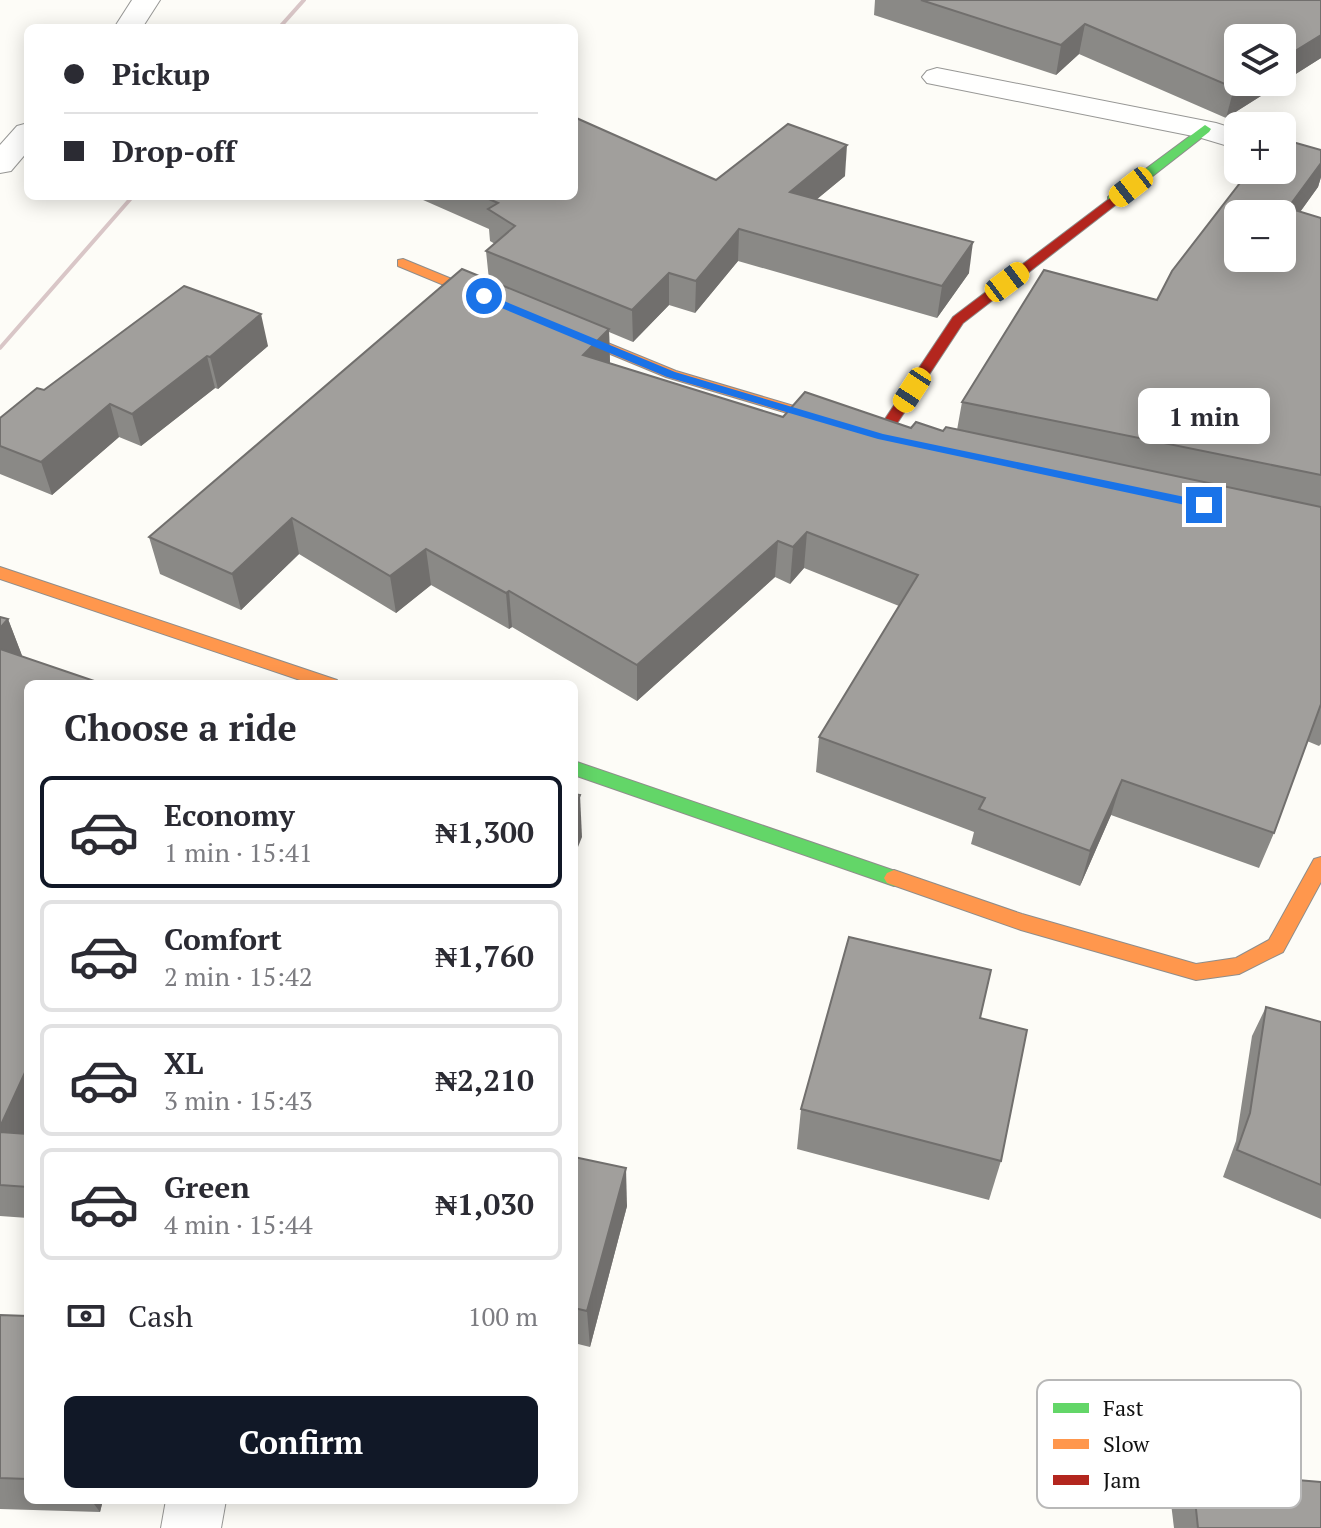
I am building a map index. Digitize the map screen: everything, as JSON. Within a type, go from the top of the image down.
[{"type":"street","points":[[131,24],[146,0]]},
{"type":"street","points":[[937,77],[1205,129],[1224,135]]},
{"type":"street","points":[[403,263],[671,374],[889,439],[958,320],[1205,129]]},
{"type":"street","points":[[0,164],[24,137]]},
{"type":"street","points":[[0,573],[319,680]]},
{"type":"street","points":[[578,769],[1021,922],[1196,972],[1239,966],[1276,946],[1321,864]]},
{"type":"street","points":[[191,1528],[195,1504]]},
{"type":"building","points":[[921,0],[1321,0],[1321,35],[1296,50],[1296,24],[1224,24],[1224,84],[1085,24],[1061,45]]},
{"type":"building","points":[[578,119],[716,180],[788,124],[847,145],[790,192],[973,242],[942,286],[739,229],[696,281],[669,273],[632,310],[486,251],[515,226],[488,209],[498,203],[491,200],[578,200]]},
{"type":"building","points":[[1296,143],[1321,150],[1321,163],[1294,200],[1227,200],[1239,184],[1296,184]]},
{"type":"building","points":[[1224,204],[1224,272],[1296,272],[1296,210],[1321,218],[1321,475],[962,402],[1044,270],[1157,300],[1172,271]]},
{"type":"building","points":[[462,269],[609,329],[583,355],[783,417],[805,392],[911,428],[916,422],[943,431],[946,427],[1321,507],[1321,704],[1274,833],[1122,780],[1090,851],[979,809],[985,798],[819,737],[918,575],[807,532],[793,547],[778,541],[637,665],[509,591],[506,593],[426,549],[390,576],[292,518],[232,574],[149,537]]},
{"type":"building","points":[[184,286],[261,314],[210,357],[207,356],[132,414],[110,404],[41,462],[0,446],[0,418],[37,388],[44,390]]},
{"type":"building","points":[[0,617],[8,619],[0,628]]},
{"type":"building","points":[[0,649],[91,680],[24,680],[24,1075],[0,1127]]},
{"type":"building","points":[[849,937],[991,970],[980,1018],[1027,1030],[1001,1161],[801,1109]]},
{"type":"building","points":[[1266,1007],[1321,1022],[1321,1185],[1237,1150],[1250,1113]]},
{"type":"building","points":[[0,1132],[24,1134],[24,1187],[0,1185]]},
{"type":"building","points":[[578,1158],[626,1168],[587,1311],[578,1309]]},
{"type":"building","points":[[0,1315],[24,1316],[24,1479],[0,1478]]},
{"type":"building","points":[[1301,1480],[1321,1482],[1321,1528],[1198,1528],[1196,1508],[1301,1508]]},
{"type":"railway","points":[[283,24],[304,0]]},
{"type":"railway","points":[[0,348],[130,200]]},
{"type":"traffic: fast","points":[[1113,200],[1205,129]]},
{"type":"traffic: fast","points":[[578,769],[894,878]]},
{"type":"traffic: slow","points":[[403,263],[671,374],[846,426]]},
{"type":"traffic: slow","points":[[0,573],[319,680]]},
{"type":"traffic: slow","points":[[894,878],[1021,922],[1196,972],[1239,966],[1276,946],[1321,864]]},
{"type":"traffic: jam","points":[[881,437],[958,320],[1113,200]]},
{"type":"route","points":[[484,296],[671,374],[881,437],[1204,505]]}]
